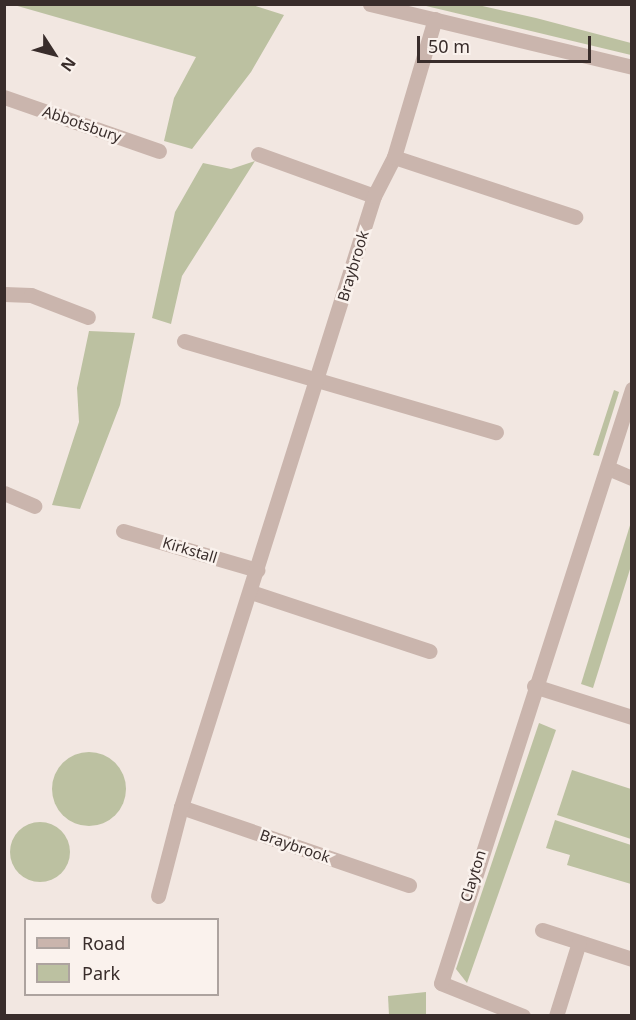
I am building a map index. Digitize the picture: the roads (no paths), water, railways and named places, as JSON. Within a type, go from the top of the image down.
[{"type":"street","points":[[370,4],[632,67]]},
{"type":"street","name":"Braybrook","points":[[158,896],[181,807],[251,592],[374,196],[394,157],[435,19]]},
{"type":"street","name":"Abbotsbury","points":[[4,97],[159,151]]},
{"type":"street","points":[[258,154],[374,196]]},
{"type":"street","points":[[394,157],[575,218]]},
{"type":"street","points":[[4,294],[31,295],[88,316]]},
{"type":"street","points":[[184,341],[318,378],[496,432]]},
{"type":"street","name":"Clayton","points":[[523,1016],[441,983],[534,686],[608,468],[632,389]]},
{"type":"street","points":[[608,468],[632,478]]},
{"type":"street","points":[[4,493],[34,506]]},
{"type":"street","name":"Kirkstall","points":[[123,531],[257,570]]},
{"type":"street","points":[[251,592],[429,651]]},
{"type":"street","points":[[534,686],[632,717]]},
{"type":"street","name":"Braybrook","points":[[181,807],[409,885]]},
{"type":"street","points":[[542,930],[632,959]]},
{"type":"street","points":[[556,1016],[579,942]]}]
